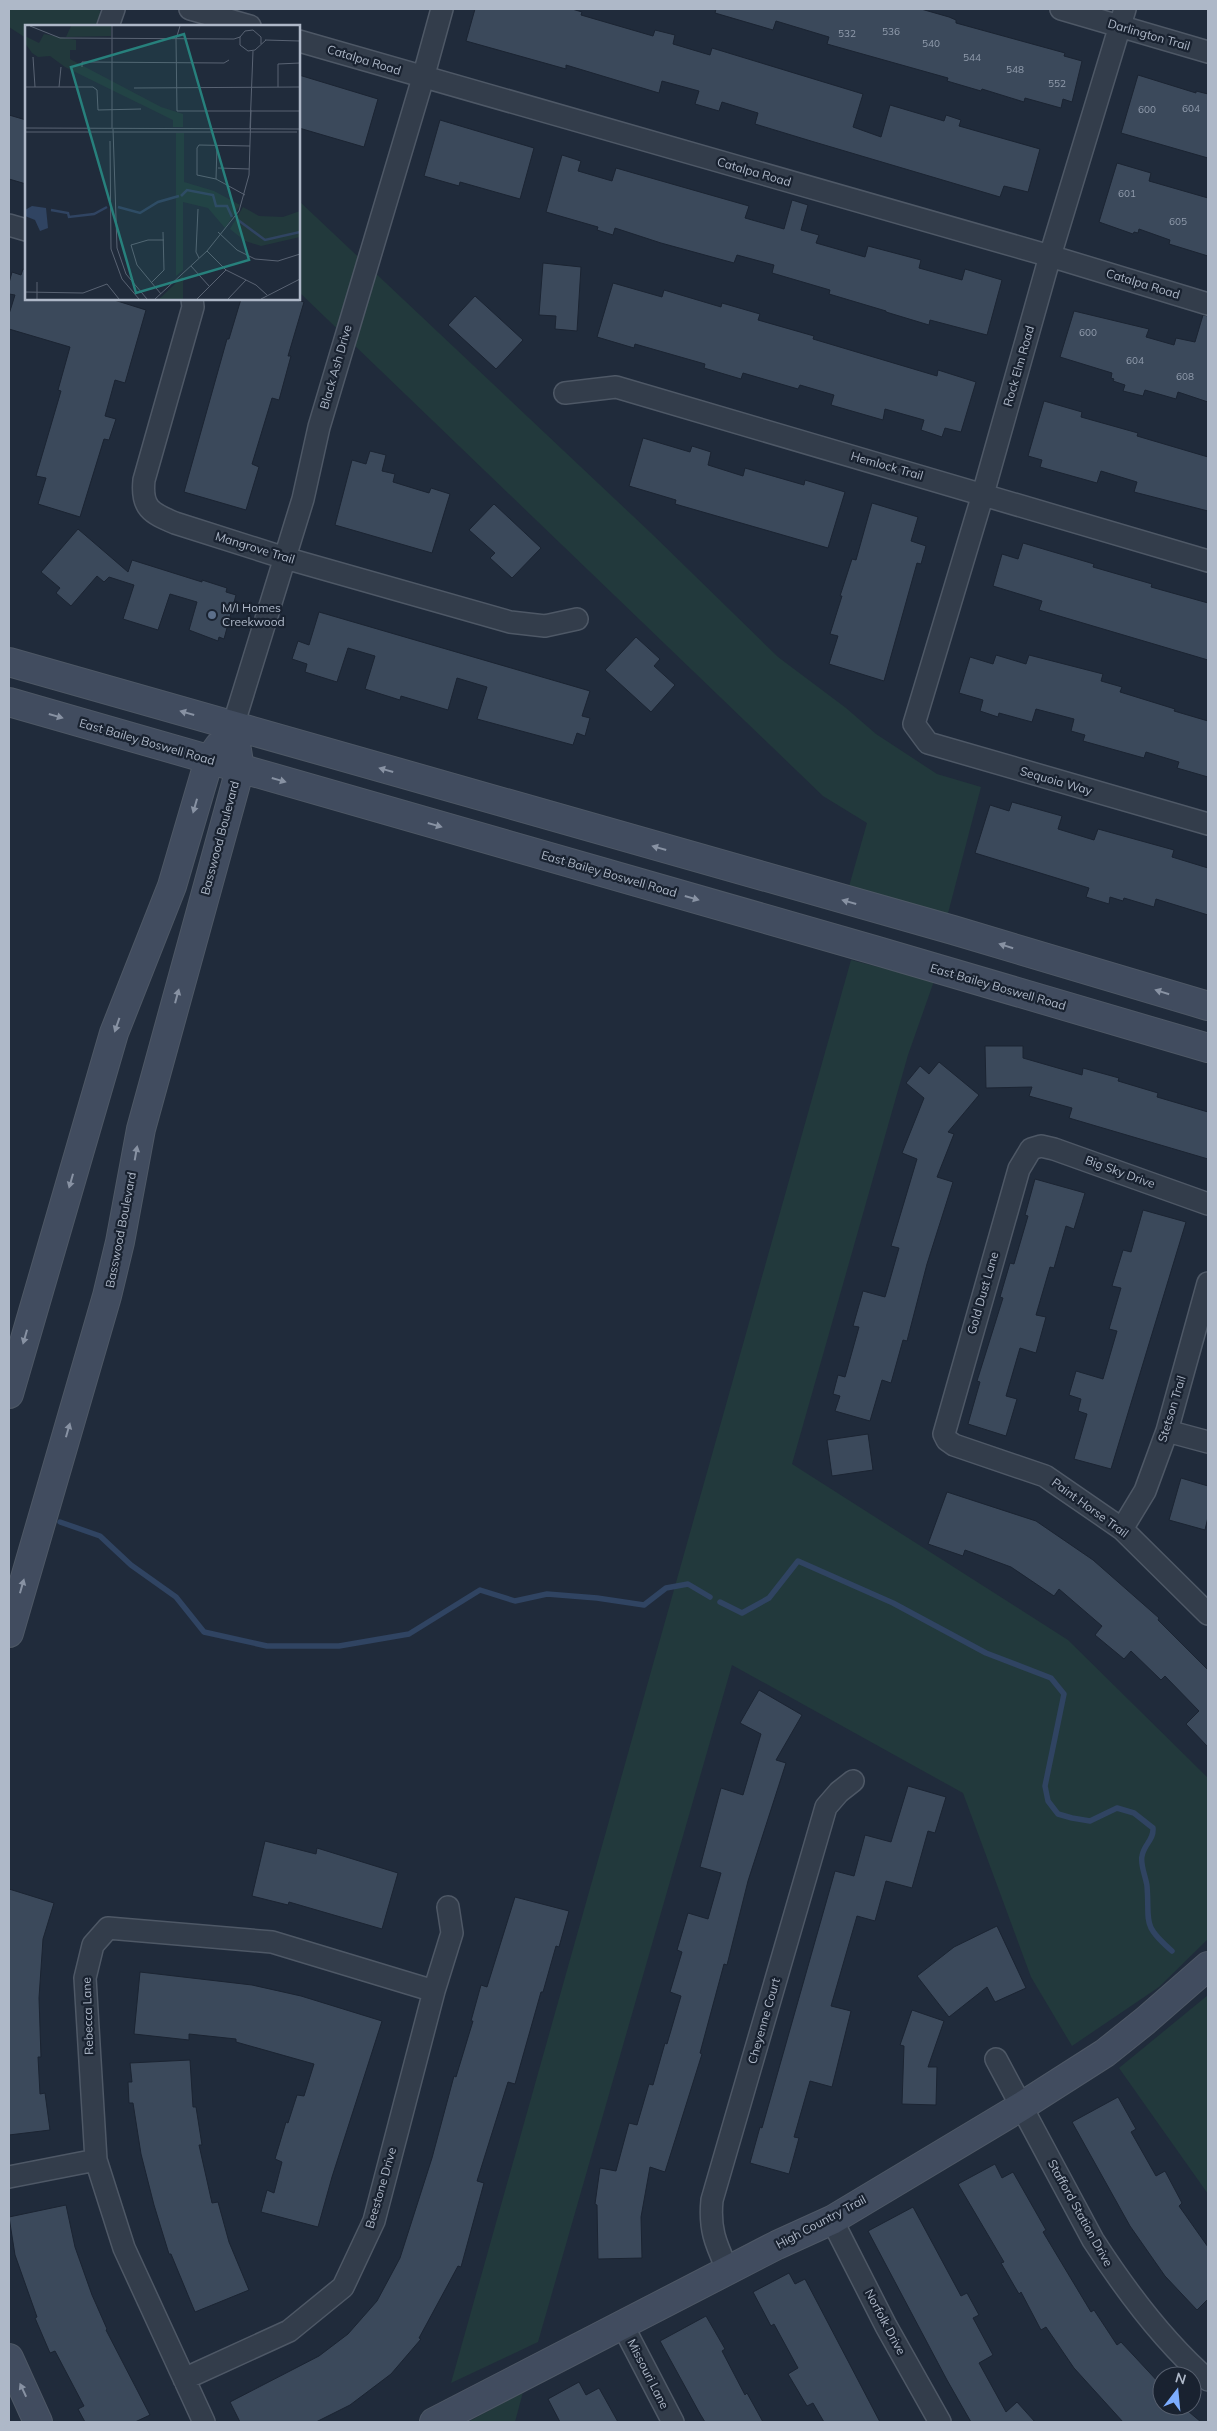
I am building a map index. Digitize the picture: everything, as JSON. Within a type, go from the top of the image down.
[{"type":"main road","points":[[9,662],[953,930],[1208,1006]]},
{"type":"main road","name":"East Bailey Boswell Road","points":[[9,702],[874,950],[1208,1048]]},
{"type":"main road","points":[[9,1394],[114,1033],[172,886],[209,760],[233,726]]},
{"type":"main road","name":"Basswood Boulevard","points":[[9,1633],[110,1288],[122,1233],[140,1129],[240,769],[233,726]]},
{"type":"main road","name":"High Country Trail","points":[[434,2422],[728,2271],[832,2220],[1022,2106],[1105,2053],[1208,1966]]},
{"type":"main road","points":[[9,2358],[38,2422]]},
{"type":"street","points":[[108,25],[114,9]]},
{"type":"street","points":[[190,9],[246,25]]},
{"type":"street","name":"Black Ash Drive","points":[[233,726],[304,499],[319,427],[442,9]]},
{"type":"street","name":"Darlington Trail","points":[[1061,9],[1122,17],[1208,52]]},
{"type":"street","name":"Rock Elm Road","points":[[914,724],[983,494],[1050,256],[1122,17]]},
{"type":"street","name":"Catalpa Road","points":[[300,41],[1050,256],[1208,304]]},
{"type":"street","points":[[9,225],[25,230]]},
{"type":"street","name":"Mangrove Trail","points":[[192,300],[193,307],[144,480],[142,493],[146,506],[159,516],[175,523],[285,558],[510,622],[545,626],[577,619]]},
{"type":"street","name":"Hemlock Trail","points":[[565,393],[616,387],[1208,561]]},
{"type":"street","name":"Sequoia Way","points":[[914,724],[928,743],[1208,824]]},
{"type":"street","name":"Big Sky Drive","points":[[1031,1149],[1040,1146],[1054,1149],[1208,1204]]},
{"type":"street","name":"Gold Dust Lane","points":[[947,1440],[944,1428],[1019,1169],[1031,1149]]},
{"type":"street","name":"Stetson Trail","points":[[1122,1529],[1145,1491],[1167,1430],[1208,1284]]},
{"type":"street","points":[[1167,1430],[1208,1442]]},
{"type":"street","name":"Paint Horse Trail","points":[[947,1440],[954,1445],[1045,1476],[1122,1529],[1208,1614]]},
{"type":"street","name":"Cheyenne Court","points":[[728,2271],[713,2239],[710,2220],[712,2200],[826,1807],[839,1792],[853,1781]]},
{"type":"street","name":"Beestone Drive","points":[[184,2379],[289,2331],[343,2288],[374,2221],[434,1991],[452,1933],[448,1907]]},
{"type":"street","name":"Rebecca Lane","points":[[204,2422],[124,2248],[96,2160],[85,1978],[93,1945],[108,1928],[272,1942],[434,1991]]},
{"type":"street","name":"Stafford Station Drive","points":[[996,2059],[1093,2240],[1111,2268],[1130,2295],[1208,2380]]},
{"type":"street","points":[[9,2177],[96,2160]]},
{"type":"street","name":"Norfolk Drive","points":[[832,2220],[886,2326],[940,2422]]},
{"type":"street","name":"Missouri Lane","points":[[623,2326],[673,2422]]},
{"type":"green space","points":[[9,9],[98,9],[115,25],[25,25],[25,37],[9,27]]},
{"type":"green space","points":[[300,202],[652,534],[778,657],[846,708],[876,734],[937,774],[981,787],[946,921],[848,890],[867,823],[823,796],[300,293]]},
{"type":"green space","points":[[851,960],[934,981],[908,1055],[792,1464],[1068,1640],[1208,1778],[1208,1939],[1159,1987],[1072,2046],[1031,1977],[963,1793],[732,1665],[538,2342],[451,2383]]},
{"type":"green space","points":[[1208,1995],[1208,2194],[1119,2068]]},
{"type":"green space","points":[[523,2392],[515,2422],[468,2422]]},
{"type":"building","points":[[475,9],[572,9],[582,12],[581,15],[653,36],[655,30],[675,35],[673,44],[710,55],[712,48],[863,94],[853,127],[881,137],[890,105],[944,121],[946,115],[961,120],[959,126],[1040,149],[1028,192],[1004,186],[1000,197],[811,141],[755,124],[758,113],[722,102],[719,111],[695,104],[699,91],[662,81],[659,93],[566,65],[566,69],[466,41]]},
{"type":"building","points":[[716,9],[921,9],[949,17],[956,20],[956,23],[1065,53],[1064,56],[1082,61],[1072,102],[1063,99],[1061,108],[1025,98],[1024,102],[982,89],[981,91],[947,81],[948,78],[827,44],[829,37],[776,21],[773,30],[715,13]]},
{"type":"building","points":[[300,75],[378,99],[364,147],[300,128]]},
{"type":"building","points":[[1138,75],[1196,93],[1196,91],[1208,94],[1208,158],[1121,133]]},
{"type":"building","points":[[9,115],[25,120],[25,184],[9,179]]},
{"type":"building","points":[[440,120],[534,148],[520,199],[460,182],[459,186],[424,176]]},
{"type":"building","points":[[562,155],[581,161],[578,171],[612,181],[616,168],[749,206],[745,218],[784,229],[792,200],[808,205],[801,230],[819,235],[816,243],[865,257],[868,246],[921,260],[919,268],[962,280],[965,269],[1002,280],[987,335],[930,320],[929,325],[829,294],[830,290],[772,273],[774,265],[737,255],[734,263],[615,228],[613,235],[597,230],[598,227],[546,212]]},
{"type":"building","points":[[1117,163],[1151,173],[1149,181],[1208,198],[1208,256],[1169,244],[1170,240],[1139,229],[1138,233],[1134,232],[1133,234],[1099,222]]},
{"type":"building","points":[[543,263],[581,267],[577,331],[555,329],[556,316],[539,315]]},
{"type":"building","points":[[23,269],[25,270],[25,300],[114,300],[146,310],[125,383],[115,380],[105,416],[116,419],[109,440],[104,439],[80,517],[38,504],[46,478],[36,476],[61,391],[58,390],[70,347],[9,329],[9,314],[15,295],[9,294],[9,283],[12,272],[21,275]]},
{"type":"building","points":[[613,283],[662,297],[664,290],[721,307],[722,303],[760,314],[758,320],[814,336],[813,339],[937,376],[938,370],[976,382],[961,432],[945,428],[942,437],[921,430],[924,420],[885,409],[883,420],[831,405],[834,395],[800,385],[798,389],[743,373],[741,379],[704,368],[705,364],[635,344],[634,348],[597,337]]},
{"type":"building","points":[[475,296],[523,340],[496,369],[448,325]]},
{"type":"building","points":[[241,300],[297,300],[304,302],[288,356],[291,356],[279,400],[272,398],[252,464],[259,467],[246,510],[184,492],[227,339],[229,339]]},
{"type":"building","points":[[1074,311],[1149,329],[1146,337],[1174,345],[1176,338],[1195,342],[1203,315],[1208,316],[1208,402],[1178,392],[1176,399],[1145,390],[1143,396],[1123,391],[1125,385],[1113,381],[1114,379],[1111,378],[1112,373],[1060,357]]},
{"type":"building","points":[[1044,401],[1082,412],[1081,417],[1138,433],[1137,436],[1208,457],[1208,511],[1134,492],[1137,482],[1101,471],[1097,483],[1040,467],[1042,460],[1028,456]]},
{"type":"building","points":[[643,438],[690,452],[692,446],[711,452],[708,465],[743,476],[745,468],[804,485],[805,480],[845,492],[828,548],[675,504],[676,500],[629,486]]},
{"type":"building","points":[[370,451],[386,455],[382,471],[395,474],[393,482],[429,493],[431,488],[450,494],[432,553],[335,525],[352,460],[366,464]]},
{"type":"building","points":[[872,503],[918,517],[911,541],[926,546],[921,564],[917,563],[884,681],[829,664],[838,636],[830,634],[842,596],[840,596],[852,559],[856,560]]},
{"type":"building","points":[[494,504],[541,548],[512,578],[490,558],[495,553],[469,530]]},
{"type":"building","points":[[78,529],[128,572],[132,560],[227,588],[226,592],[236,595],[224,639],[219,637],[218,641],[189,630],[197,602],[170,594],[158,630],[123,619],[134,585],[109,577],[104,582],[97,576],[71,606],[56,593],[60,588],[41,572]]},
{"type":"building","points":[[1023,543],[1094,564],[1093,567],[1152,584],[1151,587],[1208,603],[1208,660],[1039,610],[1042,601],[993,586],[1002,554],[1018,559]]},
{"type":"building","points":[[319,612],[590,691],[582,716],[590,718],[585,736],[577,733],[573,745],[477,719],[487,687],[457,678],[448,710],[401,696],[400,700],[365,689],[375,656],[348,648],[337,682],[305,672],[307,664],[292,659],[298,641],[309,645]]},
{"type":"building","points":[[636,637],[660,659],[654,666],[675,685],[651,712],[605,670]]},
{"type":"building","points":[[996,655],[1026,664],[1029,655],[1103,674],[1101,681],[1122,687],[1120,692],[1208,721],[1208,777],[1177,768],[1179,762],[1146,752],[1144,758],[1083,741],[1085,735],[1071,731],[1074,719],[1036,709],[1032,722],[999,713],[998,717],[980,711],[983,700],[959,693],[970,657],[993,664]]},
{"type":"building","points":[[1012,802],[1062,816],[1058,829],[1094,840],[1098,829],[1174,850],[1172,857],[1208,868],[1208,915],[1156,899],[1154,907],[1124,898],[1123,901],[1110,897],[1109,904],[1086,897],[1089,888],[975,853],[990,805],[1009,811]]},
{"type":"building","points":[[985,1046],[1023,1046],[1023,1058],[1082,1075],[1083,1068],[1119,1078],[1118,1081],[1158,1093],[1157,1097],[1208,1112],[1208,1159],[1069,1118],[1072,1108],[1029,1096],[1032,1087],[986,1088]]},
{"type":"building","points":[[939,1062],[979,1095],[948,1132],[954,1134],[937,1177],[953,1182],[927,1264],[907,1341],[903,1340],[891,1383],[882,1380],[870,1421],[835,1411],[840,1396],[833,1394],[838,1375],[845,1377],[859,1327],[853,1326],[863,1291],[885,1297],[899,1248],[891,1246],[917,1159],[902,1153],[924,1098],[906,1083],[920,1066],[929,1074]]},
{"type":"building","points":[[1035,1179],[1085,1193],[1074,1229],[1066,1226],[1054,1268],[1050,1267],[1036,1315],[1046,1317],[1036,1353],[1020,1348],[1006,1396],[1017,1399],[1006,1436],[968,1424],[980,1382],[977,1381],[1003,1298],[1000,1297],[1010,1263],[1014,1264],[1028,1216],[1025,1215]]},
{"type":"building","points":[[1143,1210],[1186,1222],[1111,1469],[1074,1459],[1087,1414],[1078,1411],[1081,1399],[1069,1395],[1076,1371],[1103,1379],[1117,1331],[1109,1329],[1121,1288],[1112,1286],[1123,1250],[1131,1252]]},
{"type":"building","points":[[868,1434],[873,1470],[832,1476],[827,1440]]},
{"type":"building","points":[[1181,1478],[1208,1486],[1208,1517],[1205,1530],[1169,1520]]},
{"type":"building","points":[[947,1492],[1036,1521],[1093,1560],[1159,1618],[1158,1620],[1208,1670],[1208,1747],[1186,1724],[1199,1711],[1165,1676],[1161,1680],[1131,1651],[1124,1659],[1095,1635],[1102,1626],[1059,1589],[1054,1596],[1011,1567],[965,1550],[963,1556],[928,1544]]},
{"type":"building","points":[[759,1690],[802,1715],[776,1760],[786,1763],[748,1881],[727,1965],[724,1964],[700,2053],[702,2054],[665,2172],[650,2167],[641,2217],[642,2258],[598,2259],[597,2205],[595,2204],[600,2168],[616,2171],[629,2123],[637,2125],[649,2084],[653,2085],[665,2043],[667,2044],[681,1996],[670,1992],[682,1952],[677,1950],[688,1913],[708,1919],[721,1873],[700,1867],[721,1788],[743,1795],[761,1734],[740,1723]]},
{"type":"building","points":[[908,1786],[946,1797],[935,1833],[928,1831],[912,1888],[886,1881],[875,1921],[857,1916],[831,2006],[851,2011],[832,2087],[810,2081],[794,2137],[799,2138],[789,2174],[750,2163],[760,2127],[762,2128],[835,1871],[854,1876],[865,1835],[891,1842]]},
{"type":"building","points":[[265,1841],[316,1854],[317,1848],[398,1873],[382,1929],[289,1902],[288,1905],[252,1896]]},
{"type":"building","points":[[9,1889],[54,1903],[43,1939],[39,1998],[41,2057],[38,2057],[40,2094],[45,2093],[50,2130],[9,2135]]},
{"type":"building","points":[[515,1897],[569,1911],[559,1947],[556,1946],[543,1992],[541,1992],[515,2084],[508,2082],[477,2181],[484,2183],[461,2267],[458,2266],[419,2338],[421,2339],[391,2374],[350,2405],[316,2422],[240,2422],[230,2402],[319,2356],[348,2334],[377,2301],[400,2258],[432,2158],[454,2076],[456,2077],[473,2021],[471,2021],[481,1985],[487,1987]]},
{"type":"building","points":[[997,1926],[1026,1988],[995,2002],[987,1987],[949,2017],[917,1976],[954,1947]]},
{"type":"building","points":[[140,1972],[252,1985],[301,1996],[382,2021],[318,2227],[261,2212],[267,2190],[274,2193],[282,2162],[275,2159],[286,2122],[288,2123],[297,2095],[304,2096],[314,2064],[236,2042],[236,2039],[189,2034],[189,2040],[134,2034]]},
{"type":"building","points":[[912,2010],[944,2021],[928,2067],[937,2067],[936,2105],[902,2104],[904,2046],[900,2045]]},
{"type":"building","points":[[190,2060],[193,2107],[196,2107],[202,2145],[199,2145],[212,2203],[218,2202],[229,2242],[249,2290],[195,2312],[171,2254],[169,2254],[154,2205],[141,2154],[133,2103],[129,2103],[128,2082],[132,2082],[130,2063]]},
{"type":"building","points":[[1118,2097],[1136,2129],[1131,2132],[1156,2176],[1165,2171],[1182,2203],[1179,2206],[1208,2247],[1208,2299],[1197,2310],[1165,2276],[1130,2226],[1072,2122]]},
{"type":"building","points":[[995,2164],[1002,2178],[1013,2172],[1046,2230],[1043,2232],[1091,2312],[1094,2310],[1117,2345],[1121,2342],[1152,2375],[1152,2416],[1194,2416],[1201,2422],[1123,2422],[1074,2368],[1046,2327],[1041,2330],[1021,2292],[1019,2294],[1001,2263],[1004,2262],[958,2184]]},
{"type":"building","points":[[66,2205],[75,2247],[106,2330],[150,2415],[135,2422],[85,2422],[78,2409],[84,2406],[55,2351],[50,2353],[35,2318],[37,2317],[15,2255],[9,2217]]},
{"type":"building","points":[[913,2207],[961,2296],[967,2293],[979,2315],[973,2318],[993,2355],[979,2363],[1006,2412],[1017,2402],[1035,2422],[971,2422],[947,2380],[868,2231]]},
{"type":"building","points":[[789,2273],[795,2284],[805,2279],[880,2422],[824,2422],[813,2403],[807,2406],[788,2374],[798,2368],[774,2324],[771,2326],[753,2292]]},
{"type":"building","points":[[706,2316],[725,2349],[722,2351],[745,2395],[747,2393],[763,2422],[705,2422],[660,2341]]},
{"type":"building","points":[[579,2382],[586,2395],[599,2388],[618,2422],[560,2422],[548,2399]]},
{"type":"waterway","points":[[60,1522],[100,1536],[131,1565],[176,1597],[204,1632],[267,1646],[339,1646],[409,1634],[480,1590],[515,1601],[547,1594],[597,1598],[644,1605],[666,1588],[688,1584],[710,1597]]},
{"type":"waterway","points":[[720,1602],[742,1613],[769,1598],[798,1561],[893,1603],[986,1653],[1051,1678],[1064,1694],[1045,1786],[1048,1801],[1058,1814],[1072,1818],[1090,1821],[1117,1808],[1134,1813],[1153,1828],[1152,1836],[1143,1852],[1142,1860],[1147,1886],[1148,1916],[1155,1935],[1172,1951]]},
{"type":"place","name":"M/I Homes Creekwood","points":[[212,615]]}]
